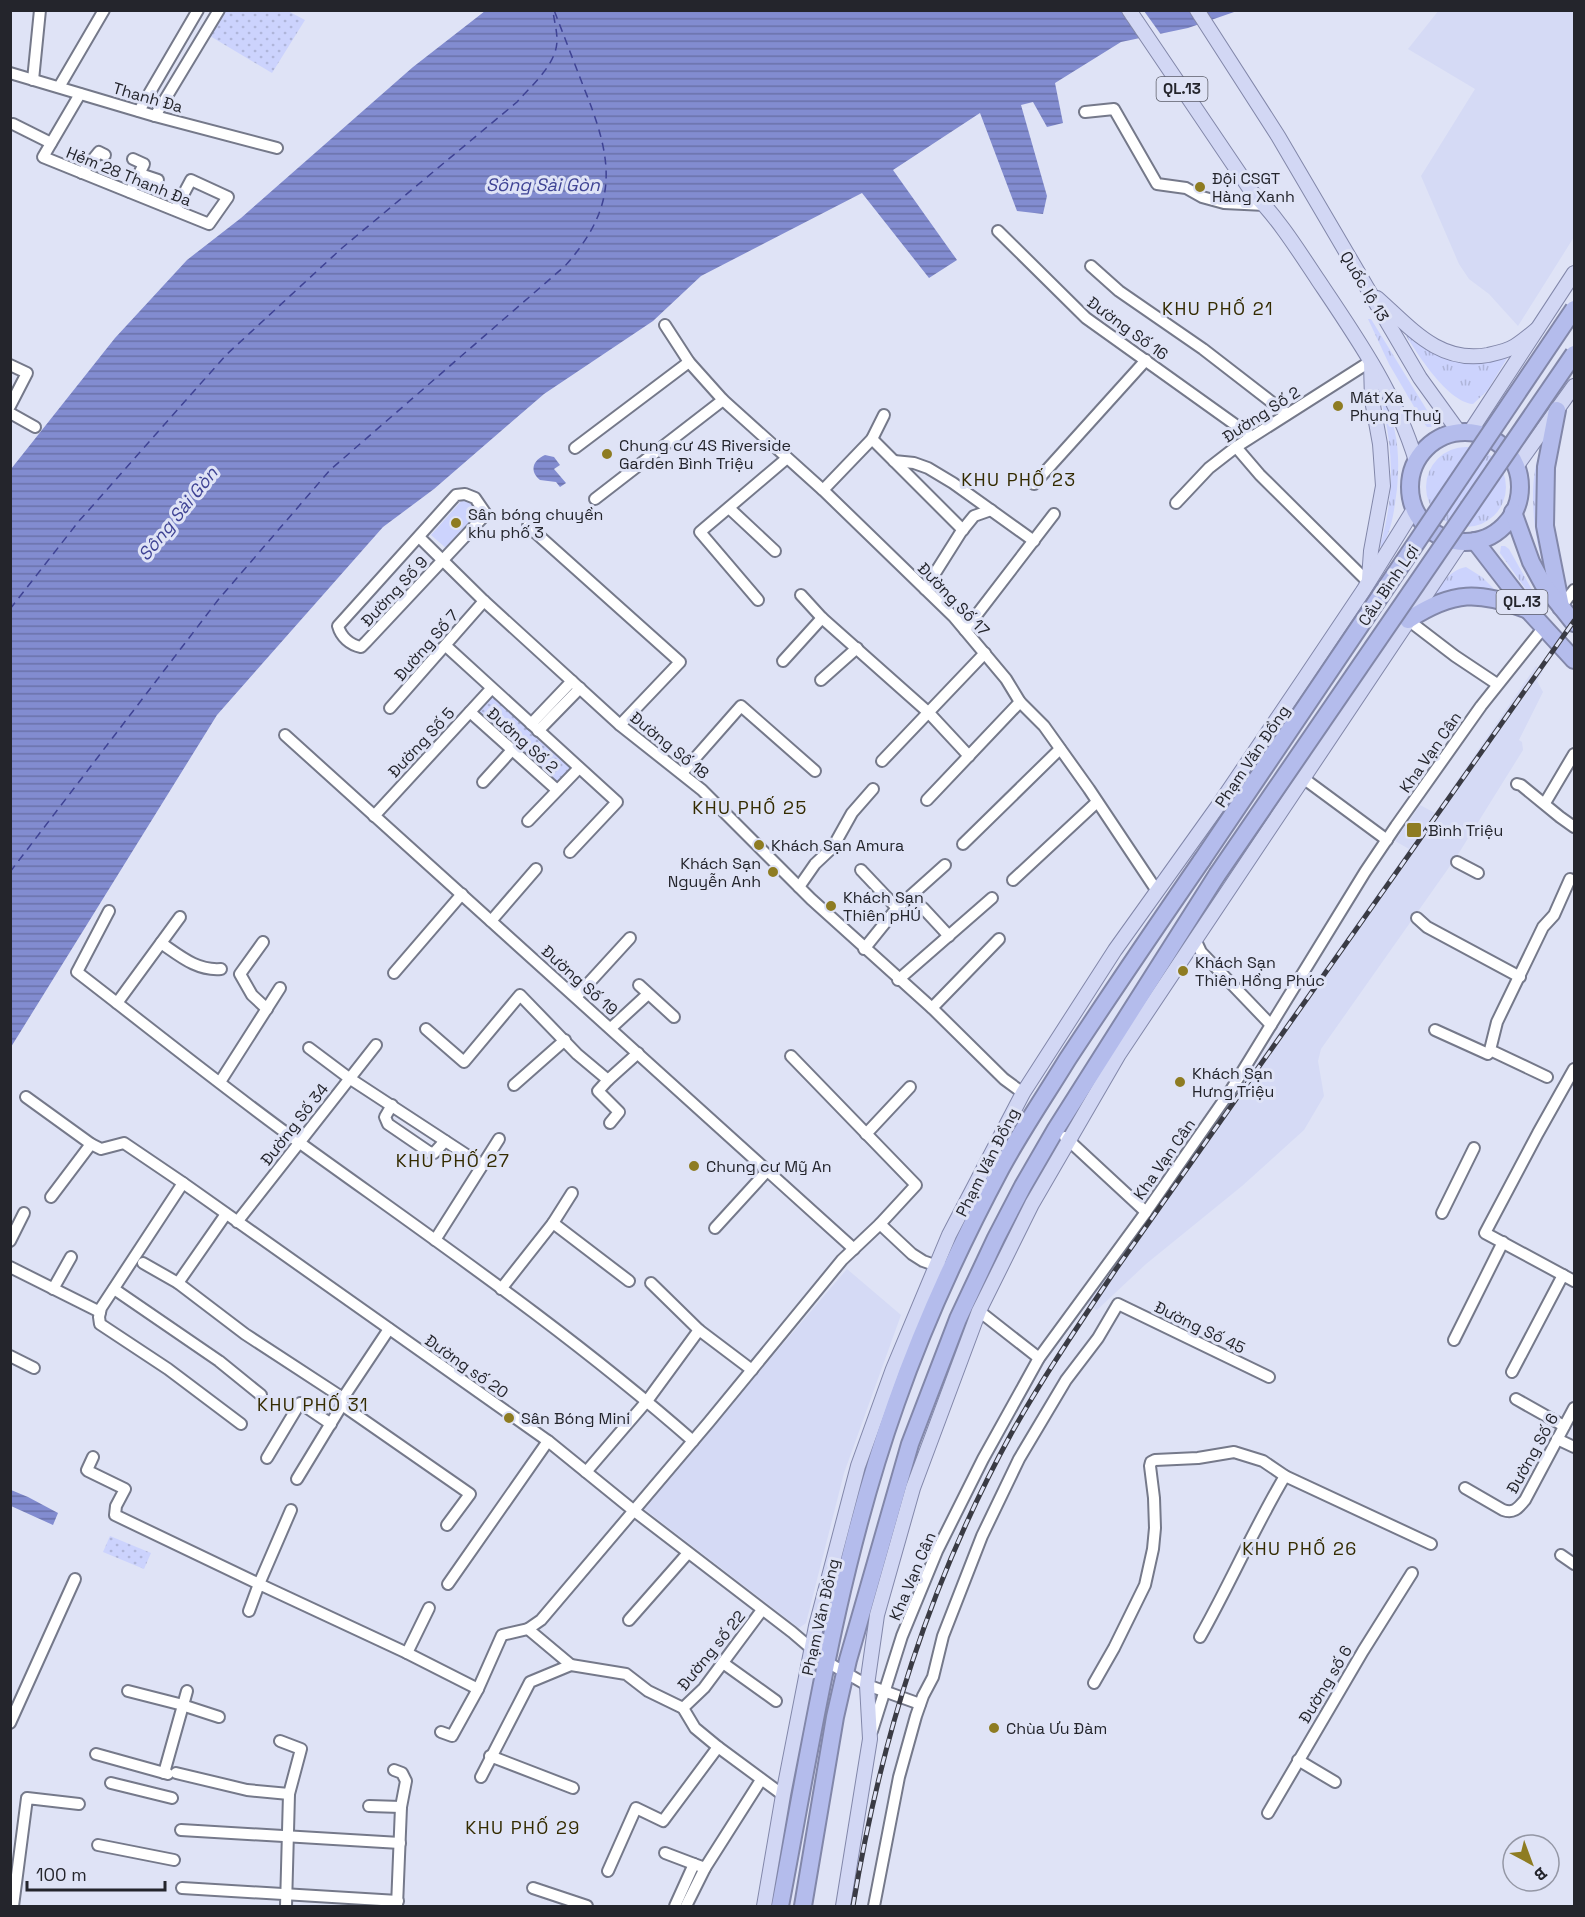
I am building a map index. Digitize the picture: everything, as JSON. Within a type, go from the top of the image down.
[{"type":"highway","name":"Cầu Bình Lợi","points":[[1202,860],[1575,309]]},
{"type":"highway","name":"Cầu Bình Lợi","points":[[1184,925],[1575,354]]},
{"type":"highway","points":[[1557,410],[1546,467],[1545,526],[1561,607]]},
{"type":"highway","points":[[1465,432],[1485,435],[1498,443],[1509,454],[1520,482],[1519,498],[1513,512],[1497,531],[1468,541],[1438,535],[1428,528],[1414,509],[1410,493],[1410,477],[1416,461],[1427,447],[1442,437],[1465,432]]},
{"type":"highway","name":"QL.13","points":[[1513,512],[1531,562],[1543,584],[1575,623]]},
{"type":"highway","name":"QL.13","points":[[1468,541],[1575,660]]},
{"type":"highway","points":[[1408,620],[1449,599],[1473,595],[1490,597],[1529,611]]},
{"type":"highway","name":"Phạm Văn Đồng","points":[[780,1906],[827,1662],[849,1531],[878,1458],[944,1268],[1034,1113],[1102,1007],[1202,860]]},
{"type":"highway","points":[[803,1906],[834,1717],[844,1673],[921,1411],[977,1278],[1023,1186],[1062,1134],[1184,925]]},
{"type":"main road","name":"QL.13","points":[[1129,10],[1238,165]]},
{"type":"main road","name":"QL.13","points":[[1138,10],[1238,165]]},
{"type":"main road","name":"Quốc lộ 13","points":[[1197,10],[1278,136],[1420,378],[1465,432]]},
{"type":"main road","name":"Quốc lộ 13","points":[[1238,165],[1257,188],[1265,205],[1371,361],[1399,412],[1416,461]]},
{"type":"main road","points":[[1465,432],[1575,273]]},
{"type":"main road","points":[[1367,289],[1427,343],[1443,352],[1459,356],[1476,357],[1496,354],[1514,347],[1537,329]]},
{"type":"main road","points":[[1371,361],[1372,400],[1380,444],[1383,486],[1371,551],[1369,581],[1386,580],[1404,589],[1409,602],[1408,620]]},
{"type":"main road","points":[[1516,467],[1575,386]]},
{"type":"main road","name":"Phạm Văn Đồng","points":[[944,1268],[949,1235],[1023,1093],[1115,950],[1218,806],[1369,581],[1414,509]]},
{"type":"main road","points":[[843,1906],[870,1739],[867,1685],[877,1616],[900,1530],[927,1446],[979,1311],[1032,1204],[1062,1134],[1119,1054],[1408,620],[1468,541]]},
{"type":"main road","points":[[1157,891],[1168,909]]},
{"type":"main road","points":[[1184,925],[1195,939]]},
{"type":"main road","name":"Phạm Văn Đồng","points":[[764,1906],[811,1650],[849,1531]]},
{"type":"street","points":[[33,80],[40,10]]},
{"type":"street","points":[[59,87],[104,10]]},
{"type":"street","points":[[139,111],[198,10]]},
{"type":"street","points":[[155,116],[219,10]]},
{"type":"street","points":[[189,25],[205,33]]},
{"type":"street","name":"Thanh Đa","points":[[10,73],[155,116],[277,148]]},
{"type":"street","name":"Hẻm 28 Thanh Đa","points":[[80,94],[43,157],[82,173],[130,192],[174,210],[209,224],[228,197],[191,180],[174,210]]},
{"type":"street","points":[[1085,112],[1114,109],[1157,184],[1185,188],[1202,197],[1224,203],[1265,205]]},
{"type":"street","points":[[13,124],[51,143]]},
{"type":"street","points":[[82,173],[99,152],[105,155]]},
{"type":"street","points":[[130,192],[144,164],[133,159]]},
{"type":"street","points":[[140,174],[158,180]]},
{"type":"street","name":"Đường Số 16","points":[[998,231],[1086,318],[1251,436]]},
{"type":"street","points":[[1092,266],[1119,291],[1203,349],[1287,414]]},
{"type":"street","name":"Đường Số 17","points":[[665,325],[689,363],[723,400],[823,490],[925,589],[985,653],[1006,679],[1020,702],[1044,726],[1157,891]]},
{"type":"street","points":[[1034,484],[1146,360]]},
{"type":"street","name":"Đường Số 2","points":[[1176,504],[1209,468],[1251,436],[1371,361]]},
{"type":"street","points":[[575,448],[689,363]]},
{"type":"street","points":[[10,365],[27,373],[10,406]]},
{"type":"street","points":[[595,498],[723,400]]},
{"type":"street","points":[[10,412],[35,427]]},
{"type":"street","points":[[823,490],[872,439],[884,415]]},
{"type":"street","points":[[872,439],[963,530]]},
{"type":"street","points":[[1236,447],[1260,475],[1369,581]]},
{"type":"street","points":[[758,600],[700,532],[786,459]]},
{"type":"street","points":[[894,460],[928,468],[954,483],[1034,541]]},
{"type":"street","name":"Đường Số 9","points":[[465,494],[475,498],[486,514],[443,561],[361,647],[352,645],[340,632],[338,626],[456,495],[465,494]]},
{"type":"street","points":[[729,508],[774,550]]},
{"type":"street","points":[[925,589],[974,516],[991,510]]},
{"type":"street","points":[[965,630],[1054,514]]},
{"type":"street","points":[[528,526],[680,662],[620,724]]},
{"type":"street","name":"Đường Số 18","points":[[419,537],[484,601],[576,685],[702,790],[864,949],[932,1008],[1004,1079],[1023,1093]]},
{"type":"street","points":[[1561,607],[1575,590]]},
{"type":"street","points":[[801,595],[822,618],[929,713],[969,756]]},
{"type":"street","name":"Đường Số 7","points":[[390,708],[484,601]]},
{"type":"street","points":[[783,661],[822,618]]},
{"type":"street","points":[[1408,620],[1497,684]]},
{"type":"street","name":"Kha Vạn Cân","points":[[870,1739],[902,1636],[937,1551],[983,1459],[1039,1358],[1146,1212],[1231,1090],[1386,840],[1497,684],[1544,627]]},
{"type":"street","name":"Đường Số 2","points":[[446,646],[617,802],[570,852]]},
{"type":"street","points":[[821,680],[857,648]]},
{"type":"street","points":[[882,761],[985,653]]},
{"type":"street","name":"Đường Số 2","points":[[534,728],[576,685]]},
{"type":"street","name":"Đường Số 5","points":[[374,816],[492,689]]},
{"type":"street","points":[[927,800],[1020,702]]},
{"type":"street","points":[[682,774],[741,706],[815,771]]},
{"type":"street","name":"Đường Số 2","points":[[470,712],[557,790]]},
{"type":"street","name":"Đường Số 19","points":[[285,735],[854,1249]]},
{"type":"street","points":[[963,844],[1060,749]]},
{"type":"street","points":[[483,782],[512,750]]},
{"type":"street","points":[[1545,803],[1575,754]]},
{"type":"street","points":[[528,821],[579,768]]},
{"type":"street","points":[[1303,778],[1386,840]]},
{"type":"street","points":[[1517,784],[1575,827]]},
{"type":"street","points":[[799,887],[815,864],[833,847],[852,813],[873,789]]},
{"type":"street","points":[[1013,880],[1097,801]]},
{"type":"street","points":[[1457,862],[1478,873]]},
{"type":"street","points":[[864,949],[897,908],[945,866]]},
{"type":"street","points":[[491,921],[536,869]]},
{"type":"street","points":[[861,870],[897,908]]},
{"type":"street","points":[[1489,1052],[1497,1022],[1543,927],[1554,915],[1570,879]]},
{"type":"street","points":[[394,973],[462,894]]},
{"type":"street","points":[[898,980],[992,898]]},
{"type":"street","points":[[923,908],[948,936]]},
{"type":"street","points":[[108,911],[77,972],[300,1143],[501,1289],[646,1401],[693,1441]]},
{"type":"street","points":[[117,1003],[180,917]]},
{"type":"street","points":[[1417,918],[1427,927],[1520,977]]},
{"type":"street","points":[[576,997],[630,938]]},
{"type":"street","points":[[932,1008],[999,939]]},
{"type":"street","points":[[1195,939],[1201,952],[1271,1025]]},
{"type":"street","points":[[263,942],[240,974],[252,995],[267,1009]]},
{"type":"street","points":[[161,943],[207,970],[221,969]]},
{"type":"street","points":[[639,985],[674,1017]]},
{"type":"street","points":[[220,1082],[280,988]]},
{"type":"street","points":[[611,1028],[648,994]]},
{"type":"street","points":[[426,1029],[464,1062],[520,995],[608,1080]]},
{"type":"street","points":[[1435,1030],[1547,1077]]},
{"type":"street","points":[[514,1085],[565,1040]]},
{"type":"street","name":"Đường Số 34","points":[[237,1222],[376,1045]]},
{"type":"street","points":[[309,1048],[349,1078],[482,1165]]},
{"type":"street","points":[[610,1122],[619,1112],[598,1091],[638,1053]]},
{"type":"street","points":[[441,1732],[452,1736],[478,1689],[502,1635],[528,1629],[541,1620],[842,1260],[916,1185],[791,1056]]},
{"type":"street","points":[[1575,1069],[1485,1233],[1575,1281]]},
{"type":"street","points":[[866,1134],[910,1087]]},
{"type":"street","points":[[26,1097],[91,1144],[51,1197]]},
{"type":"street","points":[[392,1106],[385,1117],[388,1124],[421,1146],[434,1153],[445,1140]]},
{"type":"street","points":[[1062,1134],[1146,1212]]},
{"type":"street","points":[[435,1240],[499,1139]]},
{"type":"street","name":"Đường số 20","points":[[91,1144],[100,1149],[124,1143],[183,1183],[548,1441],[827,1662],[867,1685],[884,1691]]},
{"type":"street","points":[[1442,1213],[1474,1148]]},
{"type":"street","points":[[715,1228],[767,1171]]},
{"type":"street","points":[[183,1183],[100,1312],[100,1324],[168,1369],[242,1424]]},
{"type":"street","points":[[501,1289],[553,1223],[572,1193]]},
{"type":"street","points":[[10,1241],[24,1214]]},
{"type":"street","points":[[178,1283],[226,1214]]},
{"type":"street","points":[[553,1223],[629,1281]]},
{"type":"street","points":[[880,1224],[912,1254],[923,1261],[944,1268]]},
{"type":"street","points":[[1454,1340],[1503,1242]]},
{"type":"street","points":[[53,1289],[71,1257]]},
{"type":"street","points":[[143,1263],[178,1283],[245,1334],[469,1492],[470,1496],[447,1526]]},
{"type":"street","points":[[10,1267],[100,1312]]},
{"type":"street","points":[[1512,1372],[1563,1275]]},
{"type":"street","points":[[651,1282],[699,1330],[752,1370]]},
{"type":"street","points":[[114,1289],[219,1361],[261,1395]]},
{"type":"street","name":"Đường Số 45","points":[[920,1704],[933,1677],[943,1636],[982,1536],[1012,1474],[1066,1380],[1098,1338],[1118,1304],[1269,1377]]},
{"type":"street","points":[[979,1311],[1039,1358]]},
{"type":"street","points":[[297,1479],[389,1329]]},
{"type":"street","points":[[586,1472],[646,1401],[699,1330]]},
{"type":"street","points":[[10,1356],[34,1368]]},
{"type":"street","points":[[1516,1399],[1564,1426]]},
{"type":"street","points":[[267,1458],[300,1403],[331,1424]]},
{"type":"street","name":"Đường Số 6","points":[[1514,1511],[1525,1500],[1575,1408]]},
{"type":"street","points":[[1557,1438],[1575,1448]]},
{"type":"street","points":[[448,1584],[548,1441]]},
{"type":"street","points":[[1094,1683],[1146,1585],[1155,1528],[1151,1462],[1155,1460],[1198,1458],[1234,1452],[1263,1461],[1285,1476],[1431,1544]]},
{"type":"street","points":[[93,1457],[88,1471],[127,1485],[116,1506],[115,1515],[478,1689]]},
{"type":"street","points":[[1200,1637],[1285,1476]]},
{"type":"street","name":"Đường số 6","points":[[1465,1488],[1503,1510],[1514,1511]]},
{"type":"street","points":[[249,1611],[291,1510]]},
{"type":"street","points":[[629,1620],[688,1553]]},
{"type":"street","points":[[1561,1555],[1575,1564]]},
{"type":"street","name":"Đường số 6","points":[[1268,1813],[1369,1641],[1412,1573]]},
{"type":"street","points":[[10,1723],[75,1579]]},
{"type":"street","points":[[407,1653],[429,1608]]},
{"type":"street","name":"Đường số 22","points":[[683,1708],[704,1688],[762,1610]]},
{"type":"street","points":[[481,1777],[530,1682],[571,1665],[528,1629]]},
{"type":"street","points":[[723,1663],[776,1701]]},
{"type":"street","name":"Đường số 22","points":[[571,1665],[626,1674],[648,1691],[683,1708],[695,1728],[718,1748],[783,1795]]},
{"type":"street","points":[[128,1691],[219,1717]]},
{"type":"street","points":[[171,1774],[187,1691]]},
{"type":"street","points":[[874,1906],[899,1777],[920,1704],[884,1691]]},
{"type":"street","points":[[280,1741],[301,1749],[289,1794],[286,1906]]},
{"type":"street","points":[[608,1870],[636,1808],[663,1821],[718,1748]]},
{"type":"street","points":[[96,1754],[171,1774],[247,1790],[289,1794]]},
{"type":"street","points":[[490,1756],[573,1788]]},
{"type":"street","points":[[1298,1760],[1335,1782]]},
{"type":"street","points":[[182,1888],[287,1893],[397,1904],[401,1807],[406,1781],[402,1773],[394,1770]]},
{"type":"street","points":[[675,1906],[699,1866],[761,1780]]},
{"type":"street","points":[[111,1784],[172,1798]]},
{"type":"street","points":[[13,1906],[14,1869],[27,1798],[79,1804]]},
{"type":"street","points":[[369,1806],[401,1807]]},
{"type":"street","points":[[181,1830],[400,1843]]},
{"type":"street","points":[[98,1845],[174,1860]]},
{"type":"street","points":[[665,1853],[699,1866]]},
{"type":"street","points":[[686,1906],[699,1866]]},
{"type":"street","points":[[533,1888],[583,1906]]},
{"type":"shaded area","points":[[1439,10],[1574,11],[1574,237],[1518,326],[1489,294],[1469,279],[1459,264],[1421,176],[1475,89],[1408,49]]},
{"type":"shaded area","points":[[1536,666],[1543,671],[1537,681],[1543,692],[1519,740],[1522,742],[1523,750],[1457,856],[1321,1049],[1318,1061],[1324,1096],[1304,1130],[1242,1186],[1146,1264],[1097,1310],[1087,1304],[1409,849],[1395,841],[1420,805],[1435,813]]},
{"type":"shaded area","points":[[847,1269],[901,1315],[844,1473],[806,1623],[799,1628],[643,1508]]},
{"type":"green space","points":[[226,11],[288,11],[305,20],[272,73],[210,36]]},
{"type":"green space","points":[[1368,319],[1371,319],[1433,420],[1434,424],[1431,427],[1427,427],[1423,422],[1389,364]]},
{"type":"green space","points":[[1400,326],[1430,350],[1511,352],[1487,391],[1473,404],[1463,401],[1441,384]]},
{"type":"green space","points":[[1383,398],[1395,431],[1398,465],[1392,518],[1382,547],[1380,546],[1388,508],[1391,473],[1381,400]]},
{"type":"green space","points":[[1552,425],[1547,573],[1535,531],[1533,498],[1536,467]]},
{"type":"green space","points":[[1466,447],[1481,450],[1494,459],[1503,472],[1506,487],[1503,502],[1494,515],[1481,524],[1466,527],[1451,524],[1438,515],[1429,502],[1426,487],[1429,472],[1438,459],[1451,450]]},
{"type":"green space","name":"Sân bóng chuyền khu phố 3","points":[[465,497],[481,512],[447,549],[431,535]]},
{"type":"green space","points":[[1501,546],[1509,549],[1540,604],[1535,602],[1500,553]]},
{"type":"green space","points":[[1466,567],[1482,577],[1498,593],[1431,602],[1449,575]]},
{"type":"green space","points":[[492,696],[571,767],[556,784],[477,712]]},
{"type":"green space","points":[[110,1536],[151,1553],[144,1569],[103,1552]]},
{"type":"water","name":"Sông Sài Gòn","points":[[485,11],[1237,11],[1188,28],[1121,42],[1055,83],[1063,123],[1047,127],[1033,102],[1021,105],[1047,196],[1043,214],[1017,211],[980,113],[893,170],[957,260],[929,278],[862,193],[701,276],[653,321],[544,394],[434,489],[383,527],[217,715],[11,1047],[11,469],[115,338],[187,260],[241,218],[413,67]]},
{"type":"water","points":[[545,455],[554,457],[560,465],[554,469],[566,483],[560,487],[556,482],[540,480],[534,473],[535,463]]},
{"type":"water","points":[[11,1490],[58,1513],[53,1525],[11,1506]]},
{"type":"pier","points":[[1125,11],[1144,11],[1162,36],[1145,40]]},
{"type":"ferry route","points":[[10,872],[218,600],[330,470],[565,266],[583,244],[603,201],[606,181],[605,160],[594,114],[554,10]]},
{"type":"ferry route","points":[[10,609],[79,521],[226,355],[342,248],[517,102],[553,57],[557,36],[553,11]]},
{"type":"railway","points":[[853,1906],[878,1782],[912,1663],[932,1605],[956,1547],[1011,1434],[1116,1269],[1574,621]]},
{"type":"place","name":"Đội CSGT Hàng Xanh","points":[[1200,187]]},
{"type":"place","name":"Mát Xa Phụng Thuỷ","points":[[1338,406]]},
{"type":"place","name":"Chung cư 4S Riverside Garden Bình Triệu","points":[[607,454]]},
{"type":"place","name":"Sân bóng chuyền khu phố 3","points":[[456,523]]},
{"type":"place","name":"Bình Triệu","points":[[1414,830]]},
{"type":"place","name":"Khách Sạn Amura","points":[[759,845]]},
{"type":"place","name":"Khách Sạn Nguyễn Anh","points":[[773,872]]},
{"type":"place","name":"Khách Sạn Thiên pHÚ","points":[[831,906]]},
{"type":"place","name":"Khách Sạn Thiên Hồng Phúc","points":[[1183,971]]},
{"type":"place","name":"Khách Sạn Hưng Triệu","points":[[1180,1082]]},
{"type":"place","name":"Chung cư Mỹ An","points":[[694,1166]]},
{"type":"place","name":"Sân Bóng Mini","points":[[509,1418]]},
{"type":"place","name":"Chùa Ưu Đàm","points":[[994,1728]]},
{"type":"district","name":"KHU PHỐ 21","points":[[1218,309]]},
{"type":"district","name":"KHU PHỐ 23","points":[[1019,480]]},
{"type":"district","name":"KHU PHỐ 25","points":[[750,808]]},
{"type":"district","name":"KHU PHỐ 27","points":[[453,1161]]},
{"type":"district","name":"KHU PHỐ 31","points":[[313,1405]]},
{"type":"district","name":"KHU PHỐ 26","points":[[1300,1549]]},
{"type":"district","name":"KHU PHỐ 29","points":[[523,1828]]}]
